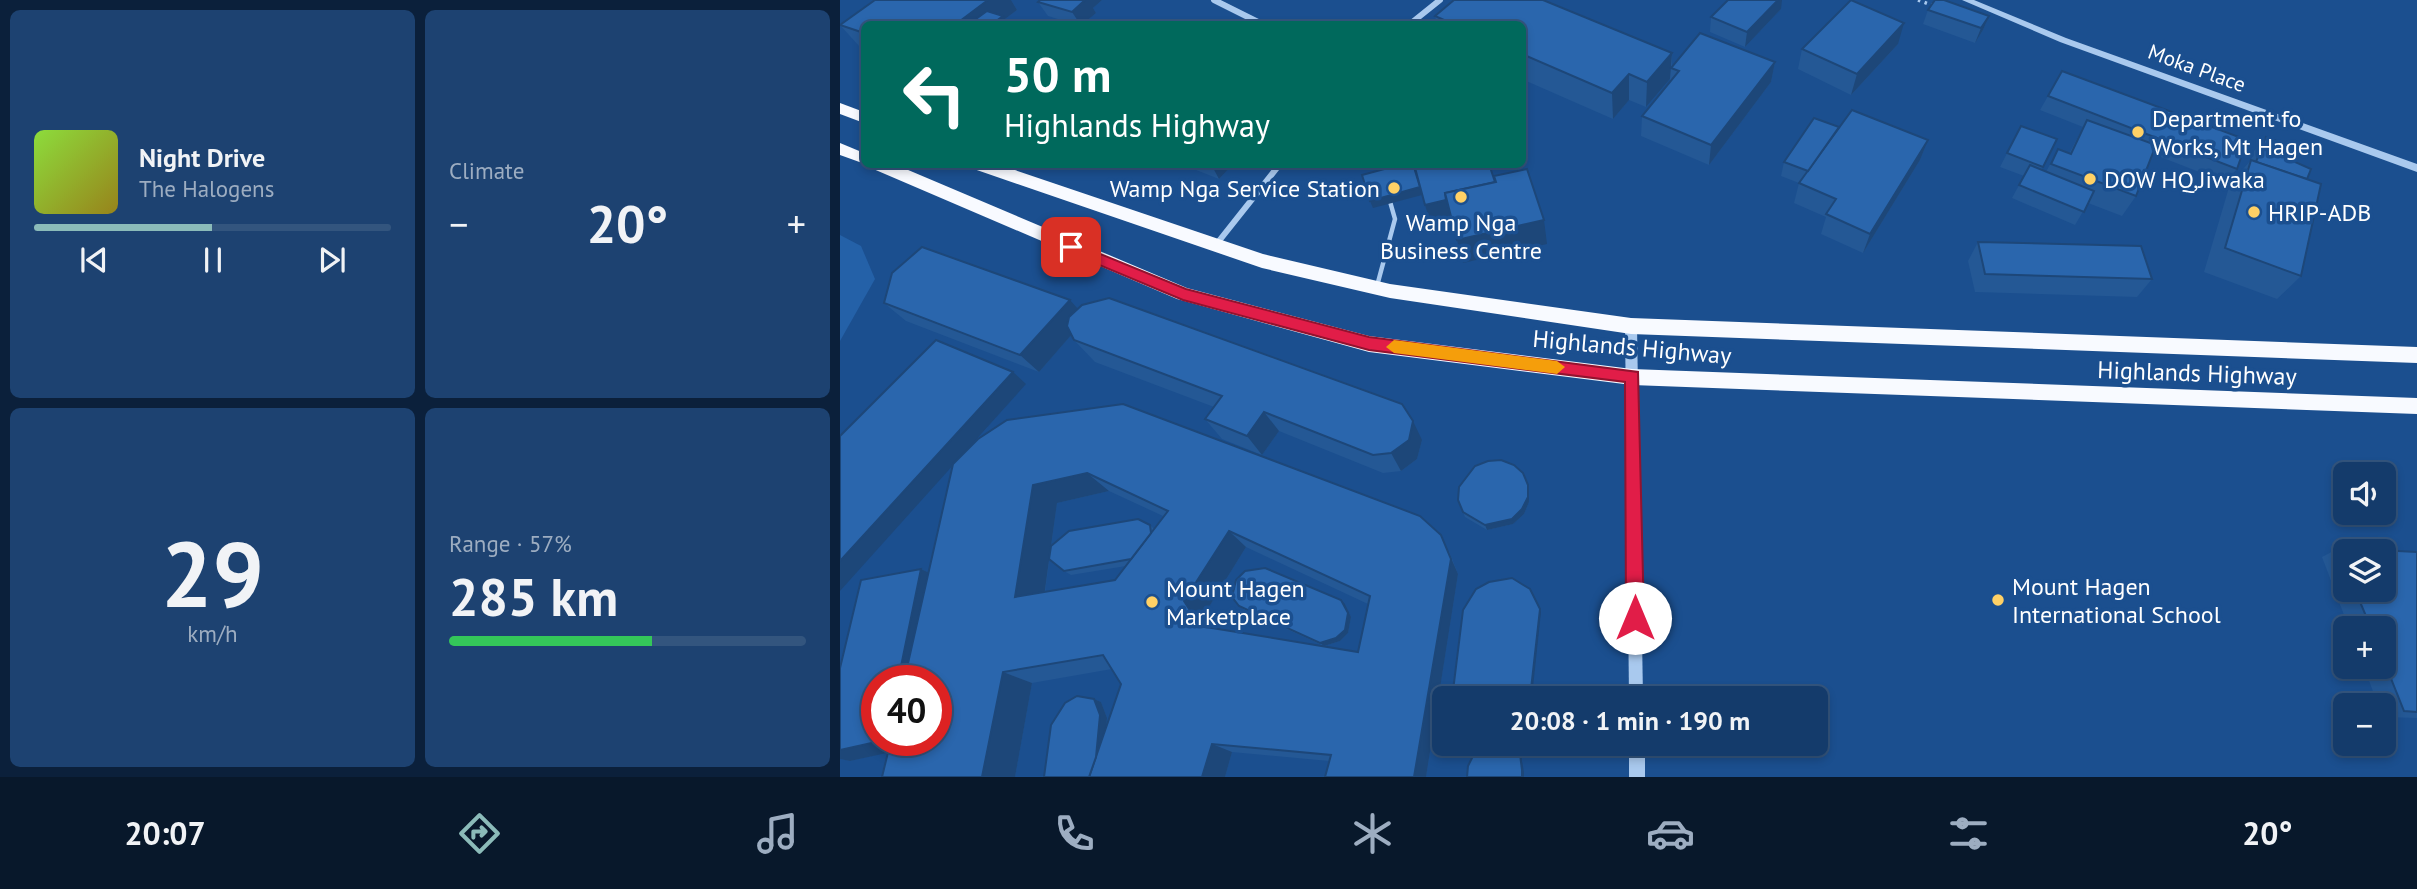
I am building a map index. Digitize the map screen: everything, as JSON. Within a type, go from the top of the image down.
[{"type":"highway","points":[[840,108],[861,117]]},
{"type":"highway","points":[[840,149],[861,158]]},
{"type":"highway","name":"Highlands Highway","points":[[886,168],[1183,294],[1369,344],[1632,377],[2417,406]]},
{"type":"highway","name":"Highlands Highway","points":[[989,168],[1262,261],[1376,288],[1631,326],[2417,355]]},
{"type":"street","points":[[1214,0],[1256,21]]},
{"type":"street","points":[[1414,21],[1440,0]]},
{"type":"street","name":"Moka Place","points":[[1966,0],[2076,44],[2417,168]]},
{"type":"street","points":[[1215,246],[1277,168]]},
{"type":"street","points":[[1631,326],[1636,686]]},
{"type":"street","points":[[1637,756],[1637,777]]},
{"type":"lane","points":[[1376,288],[1395,219],[1385,186]]},
{"type":"shaded area","points":[[840,235],[861,246],[875,279],[840,341]]},
{"type":"building","points":[[875,0],[988,0],[960,21],[861,21],[861,32],[840,25]]},
{"type":"building","points":[[1085,0],[1072,12],[1038,2]]},
{"type":"building","points":[[1454,0],[1543,0],[1672,53],[1647,82],[1629,74],[1612,93],[1526,56],[1526,21],[1446,21],[1435,16]]},
{"type":"building","points":[[1728,0],[1778,0],[1747,32],[1711,17]]},
{"type":"building","points":[[1851,0],[1904,23],[1857,74],[1802,49]]},
{"type":"building","points":[[1935,0],[1944,0],[1989,16],[1981,28],[1928,10]]},
{"type":"building","points":[[987,11],[1003,16],[996,21],[973,21]]},
{"type":"building","points":[[1700,33],[1775,62],[1711,145],[1642,116],[1679,71],[1671,68]]},
{"type":"building","points":[[2062,71],[2247,140],[2237,169],[2048,96]]},
{"type":"building","points":[[1852,110],[1928,140],[1870,234],[1826,214],[1836,199],[1799,183]]},
{"type":"building","points":[[1814,118],[1839,127],[1808,171],[1784,162]]},
{"type":"building","points":[[2087,120],[2156,145],[2136,196],[2051,164],[2058,149],[2071,154]]},
{"type":"building","points":[[2021,126],[2057,139],[2043,167],[2007,153]]},
{"type":"building","points":[[2266,137],[2300,150],[2295,162],[2311,169],[2307,179],[2256,162]]},
{"type":"building","points":[[2251,160],[2321,184],[2301,276],[2225,248]]},
{"type":"building","points":[[2030,165],[2094,191],[2084,212],[2019,185]]},
{"type":"building","name":"Wamp Nga Service Station","points":[[1388,168],[1414,168],[1420,187],[1370,201],[1362,175]]},
{"type":"building","points":[[1415,168],[1490,168],[1495,182],[1445,193],[1446,200],[1425,205]]},
{"type":"building","points":[[1527,169],[1544,220],[1457,240],[1445,193],[1496,182],[1494,176]]},
{"type":"building","points":[[1978,242],[2141,246],[2152,279],[1985,274]]},
{"type":"building","points":[[922,247],[1070,300],[1020,355],[884,303],[892,273]]},
{"type":"building","points":[[1109,298],[1402,404],[1413,421],[1409,440],[1391,453],[1373,455],[1264,412],[1247,436],[1205,419],[1222,396],[1074,340],[1067,326],[1069,317],[1082,305]]},
{"type":"building","points":[[936,340],[1013,372],[840,561],[840,436]]},
{"type":"building","name":"Mount Hagen Marketplace","points":[[1123,404],[1420,516],[1441,535],[1451,559],[1414,777],[1325,777],[1331,755],[1212,744],[1202,777],[1089,777],[1121,684],[1103,655],[1003,672],[982,777],[882,777],[887,756],[952,756],[952,665],[908,665],[953,464],[978,439],[1007,420]],"holes":[[[1087,473],[1168,511],[1115,580],[1015,597],[1033,485]],[[1229,531],[1370,596],[1358,652],[1200,626],[1184,601]]]},
{"type":"building","points":[[1501,460],[1514,465],[1523,473],[1528,485],[1528,497],[1522,509],[1512,519],[1485,525],[1463,512],[1458,500],[1459,487],[1475,466]]},
{"type":"building","points":[[1138,519],[1150,525],[1151,533],[1131,559],[1064,571],[1049,559],[1051,546],[1069,531]]},
{"type":"building","points":[[2396,551],[2417,552],[2417,712],[2404,711],[2391,679],[2396,679],[2396,616],[2366,616],[2360,602],[2396,602]]},
{"type":"building","points":[[1265,568],[1341,600],[1348,613],[1345,630],[1336,638],[1320,643],[1239,606],[1232,597],[1236,580],[1245,571]]},
{"type":"building","points":[[921,569],[901,665],[861,665],[861,745],[840,750],[840,668],[861,580]]},
{"type":"building","points":[[1512,578],[1530,589],[1540,609],[1531,686],[1454,686],[1463,610],[1476,589],[1489,582]]},
{"type":"building","points":[[1077,696],[1094,699],[1100,715],[1096,757],[1089,777],[1044,777],[1051,725],[1065,703]]},
{"type":"building","points":[[1473,756],[1520,756],[1522,777],[1467,777]]},
{"type":"slow traffic","points":[[1394,347],[1557,367]]},
{"type":"place","name":"Department fo Works, Mt Hagen","points":[[2138,132]]},
{"type":"place","name":"DOW HQ,Jiwaka","points":[[2090,179]]},
{"type":"place","name":"Wamp Nga Service Station","points":[[1394,188]]},
{"type":"place","name":"Wamp Nga Business Centre","points":[[1461,197]]},
{"type":"place","name":"HRIP-ADB","points":[[2254,212]]},
{"type":"place","name":"Mount Hagen International School","points":[[1998,600]]},
{"type":"place","name":"Mount Hagen Marketplace","points":[[1152,602]]},
{"type":"route","points":[[1071,247],[1183,294],[1369,344],[1632,377],[1635,618]]}]
